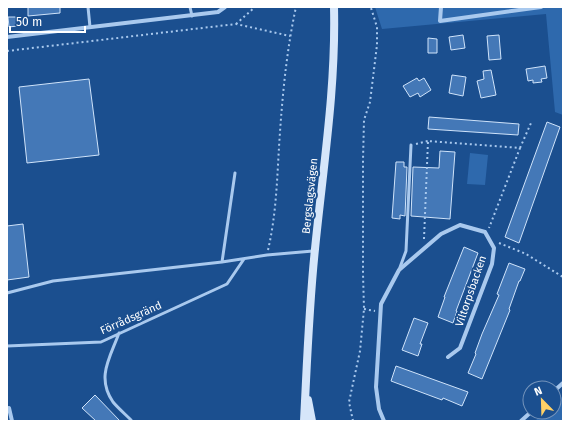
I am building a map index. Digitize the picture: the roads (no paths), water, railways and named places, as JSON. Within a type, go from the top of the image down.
[{"type":"main road","name":"Bergslagsvägen","points":[[304,421],[308,338],[315,251],[331,101],[335,41],[334,7]]},
{"type":"main road","name":"Bergslagsvägen","points":[[306,387],[312,421]]},
{"type":"street","points":[[7,37],[192,16],[218,12],[225,7]]},
{"type":"street","points":[[441,7],[440,21],[541,7]]},
{"type":"street","name":"Viltorpsbacken","points":[[399,270],[440,234],[460,225],[485,232],[488,237],[494,248],[492,264],[460,348],[448,357]]},
{"type":"street","points":[[384,421],[379,409],[376,387],[380,312],[381,304],[399,270]]},
{"type":"street","points":[[9,408],[12,421]]},
{"type":"lane","points":[[88,7],[90,27]]},
{"type":"lane","points":[[190,7],[192,16]]},
{"type":"lane","points":[[399,270],[406,251],[411,145]]},
{"type":"lane","points":[[222,262],[235,173]]},
{"type":"lane","points":[[7,293],[53,281],[222,262],[267,255],[315,251]]},
{"type":"lane","name":"Förrådsgränd","points":[[7,346],[101,342],[227,284],[244,259]]},
{"type":"lane","points":[[119,333],[104,373],[106,386],[114,402],[131,420]]}]
